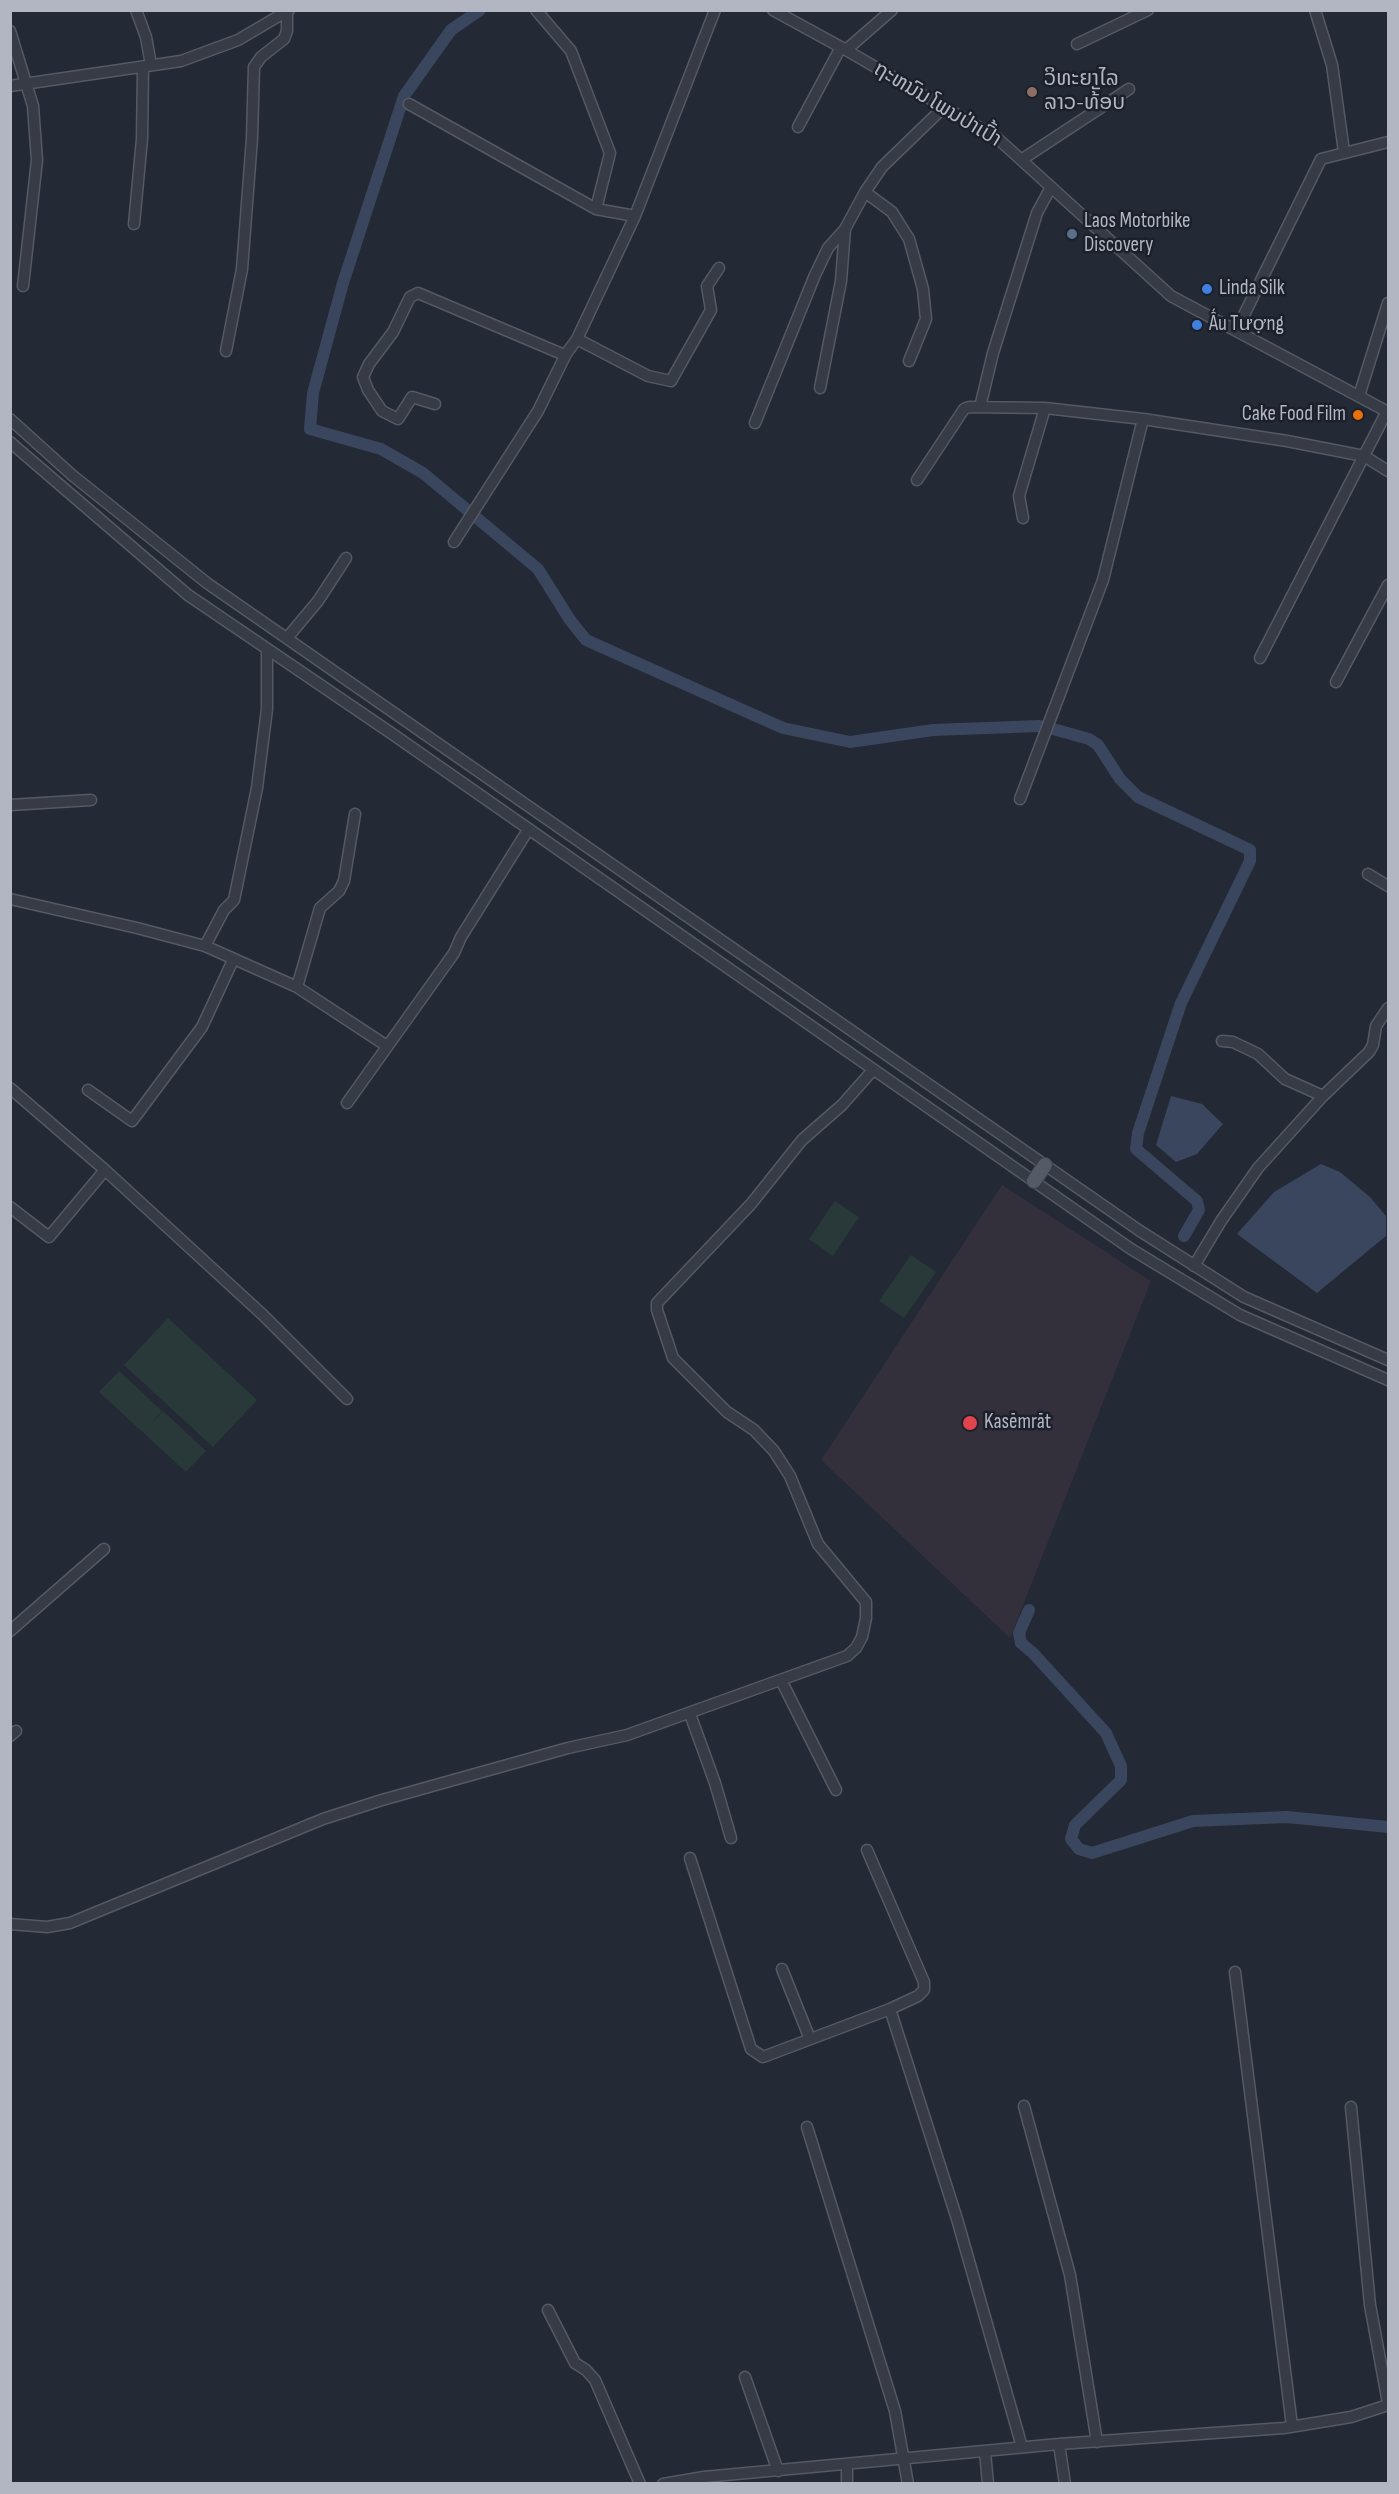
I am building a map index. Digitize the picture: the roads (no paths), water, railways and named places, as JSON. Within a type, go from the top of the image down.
[{"type":"main road","points":[[1034,1181],[1045,1165]]},
{"type":"street","points":[[134,224],[147,66],[146,37],[136,10]]},
{"type":"street","points":[[536,10],[570,51],[610,153],[596,209]]},
{"type":"street","points":[[454,542],[538,411],[566,354],[576,339],[635,216],[715,10]]},
{"type":"street","name":"ຖະຫນົນ ໂພນປ່າເປົ້າ","points":[[773,10],[844,48],[996,137],[1172,296],[1388,412]]},
{"type":"street","points":[[798,127],[844,48],[892,10]]},
{"type":"street","points":[[1077,44],[1148,10]]},
{"type":"street","points":[[1315,10],[1332,65],[1344,152]]},
{"type":"street","points":[[10,86],[181,61],[238,40],[288,11]]},
{"type":"street","points":[[226,351],[242,269],[252,138],[254,67],[261,57],[284,39],[287,31],[288,11]]},
{"type":"street","points":[[10,31],[33,106],[37,160],[23,286]]},
{"type":"street","points":[[1021,160],[1129,89]]},
{"type":"street","points":[[409,104],[596,209],[635,216]]},
{"type":"street","points":[[755,423],[828,248],[845,229],[882,167],[944,107]]},
{"type":"street","points":[[1236,331],[1321,159],[1389,142]]},
{"type":"street","points":[[980,407],[993,353],[1037,213],[1051,187]]},
{"type":"street","points":[[865,192],[892,212],[909,239],[923,289],[927,319],[909,361]]},
{"type":"street","points":[[820,388],[841,281],[845,229]]},
{"type":"street","points":[[576,339],[648,376],[671,381],[675,378],[711,310],[706,286],[719,268]]},
{"type":"street","points":[[435,404],[412,397],[398,419],[382,411],[368,390],[363,377],[369,364],[393,332],[410,297],[418,293],[566,354]]},
{"type":"street","points":[[1359,396],[1385,325],[1389,303]]},
{"type":"street","points":[[917,480],[964,409],[980,407],[1045,408],[1143,419],[1287,441],[1364,456],[1389,471]]},
{"type":"street","points":[[1023,518],[1019,496],[1045,408]]},
{"type":"street","points":[[1260,658],[1388,412]]},
{"type":"street","points":[[10,418],[72,475],[207,583],[1045,1165],[1244,1298],[1389,1360]]},
{"type":"street","points":[[1020,799],[1102,580],[1143,419]]},
{"type":"street","points":[[10,442],[188,595],[1138,1254],[1240,1315],[1389,1380]]},
{"type":"street","points":[[287,638],[318,601],[346,558]]},
{"type":"street","points":[[1336,682],[1389,585]]},
{"type":"street","points":[[205,946],[224,910],[234,900],[257,788],[267,709],[267,650]]},
{"type":"street","points":[[10,804],[91,800]]},
{"type":"street","points":[[297,987],[320,908],[339,891],[344,880],[355,814]]},
{"type":"street","points":[[347,1103],[454,953],[461,937],[528,830]]},
{"type":"street","points":[[1368,874],[1389,886]]},
{"type":"street","points":[[10,899],[205,946],[297,987],[387,1046]]},
{"type":"street","points":[[88,1090],[132,1121],[202,1027],[233,960]]},
{"type":"street","points":[[1194,1266],[1221,1221],[1258,1168],[1323,1096],[1369,1052],[1373,1045],[1376,1026],[1389,1008]]},
{"type":"street","points":[[1222,1041],[1233,1042],[1258,1054],[1285,1079],[1323,1096]]},
{"type":"street","points":[[10,1924],[47,1927],[70,1923],[323,1820],[382,1800],[568,1748],[627,1735],[847,1656],[856,1648],[864,1628],[866,1602],[819,1544],[790,1476],[774,1451],[754,1430],[727,1412],[673,1358],[657,1310],[657,1303],[751,1204],[802,1140],[842,1105],[873,1070]]},
{"type":"street","points":[[10,1088],[105,1170],[263,1315],[346,1399]]},
{"type":"street","points":[[10,1206],[49,1237],[105,1170]]},
{"type":"street","points":[[10,1631],[104,1550]]},
{"type":"street","points":[[781,1680],[836,1790]]},
{"type":"street","points":[[690,1714],[731,1838]]},
{"type":"street","points":[[690,1858],[751,2049],[763,2057],[890,2009],[918,1996],[924,1990],[924,1982],[867,1850]]},
{"type":"street","points":[[782,1969],[810,2038]]},
{"type":"street","points":[[1235,1972],[1292,2427]]},
{"type":"street","points":[[890,2009],[957,2219],[1022,2447]]},
{"type":"street","points":[[1024,2106],[1070,2275],[1097,2442]]},
{"type":"street","points":[[663,2484],[1022,2447],[1292,2427],[1351,2417],[1389,2404],[1370,2305],[1351,2107]]},
{"type":"street","points":[[807,2127],[895,2410],[908,2484]]},
{"type":"street","points":[[548,2310],[574,2362],[595,2380],[640,2484]]},
{"type":"street","points":[[746,2377],[778,2471]]},
{"type":"street","points":[[1059,2444],[1065,2484]]},
{"type":"street","points":[[985,2452],[988,2484]]},
{"type":"street","points":[[847,2465],[847,2484]]},
{"type":"water","points":[[1171,1096],[1202,1104],[1223,1124],[1197,1154],[1176,1162],[1156,1145]]},
{"type":"water","points":[[1321,1164],[1340,1172],[1370,1197],[1386,1216],[1386,1236],[1317,1293],[1237,1234],[1274,1192]]},
{"type":"waterway","points":[[480,10],[451,30],[404,96],[343,283],[313,393],[310,429],[381,449],[423,473],[538,569],[570,620],[586,640],[783,728],[850,742],[933,730],[1040,726]]},
{"type":"waterway","points":[[1053,729],[1089,739],[1098,745],[1120,779],[1138,797],[1250,850],[1250,861],[1181,1003],[1138,1133],[1136,1149],[1197,1201],[1199,1210],[1184,1236]]},
{"type":"waterway","points":[[1029,1610],[1019,1633],[1021,1643],[1033,1653],[1106,1733],[1121,1766],[1121,1780],[1075,1825],[1071,1839],[1079,1849],[1092,1853],[1193,1821],[1287,1817],[1388,1827]]},
{"type":"place","name":"ວິທະຍາໄລ ລາວ-ທ້ັອບ","points":[[1032,92]]},
{"type":"place","name":"Laos Motorbike Discovery","points":[[1072,234]]},
{"type":"place","name":"Linda Silk","points":[[1207,289]]},
{"type":"place","name":"Ấu Tượng","points":[[1197,325]]},
{"type":"place","name":"Cake Food Film","points":[[1358,415]]},
{"type":"place","name":"Kasēmrāt","points":[[970,1423]]}]
